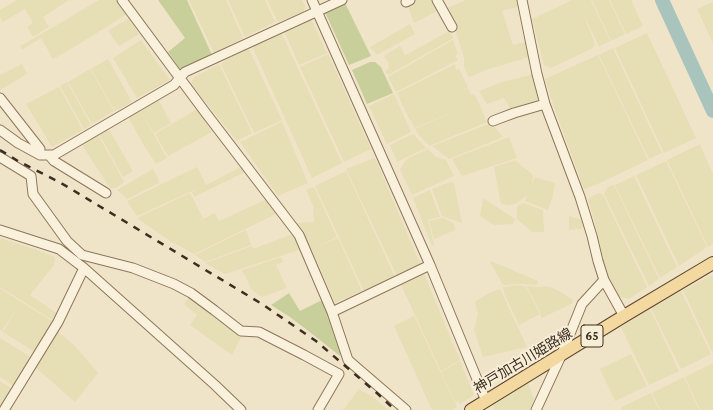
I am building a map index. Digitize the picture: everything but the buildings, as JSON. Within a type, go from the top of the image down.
[{"type":"main road","name":"神戸加古川姫路線","points":[[471,410],[624,316],[712,266]]},
{"type":"street","points":[[122,0],[299,234],[332,312],[348,360],[406,410]]},
{"type":"street","points":[[312,0],[430,265],[486,401]]},
{"type":"street","points":[[0,130],[18,143],[40,155],[54,155],[174,85],[186,72],[342,0]]},
{"type":"street","points":[[437,0],[452,27]]},
{"type":"street","points":[[522,0],[537,74],[545,104],[580,197],[604,280],[624,316]]},
{"type":"street","points":[[0,98],[40,148],[39,154]]},
{"type":"street","points":[[494,121],[514,112],[545,104]]},
{"type":"street","points":[[8,136],[20,122]]},
{"type":"street","points":[[49,155],[54,161],[106,193]]},
{"type":"street","points":[[0,157],[31,176],[34,194],[68,241],[84,268],[241,410]]},
{"type":"street","points":[[0,230],[59,249],[79,258],[133,268],[174,284],[197,298],[241,331],[260,332],[304,354],[339,374],[318,410]]},
{"type":"street","points":[[332,312],[430,265]]},
{"type":"street","points":[[4,410],[58,322],[84,268]]},
{"type":"street","points":[[536,410],[582,304],[604,280]]},
{"type":"shaded area","points":[[17,0],[69,0],[43,17],[49,27],[33,37],[27,27],[33,23],[25,9],[3,22],[0,17],[0,10]]},
{"type":"shaded area","points":[[99,0],[116,0],[127,14],[53,59],[41,38],[22,50],[20,46]]},
{"type":"shaded area","points":[[189,0],[226,0],[243,38],[214,53]]},
{"type":"shaded area","points":[[228,0],[265,0],[275,22],[245,37]]},
{"type":"shaded area","points":[[267,0],[302,0],[305,6],[304,11],[278,22]]},
{"type":"shaded area","points":[[416,0],[433,0],[439,10],[414,23],[407,4]]},
{"type":"shaded area","points":[[466,0],[517,0],[518,7],[502,11],[513,45],[526,42],[529,57],[486,70],[470,77],[468,76],[453,22],[445,9]]},
{"type":"shaded area","points":[[572,0],[591,0],[610,41],[599,47],[582,10],[595,44],[593,48],[551,68],[544,65],[532,19]]},
{"type":"shaded area","points":[[592,0],[609,0],[625,34],[611,41]]},
{"type":"shaded area","points":[[610,0],[631,0],[643,26],[626,34]]},
{"type":"shaded area","points":[[713,2],[713,43],[697,9]]},
{"type":"shaded area","points":[[129,18],[139,34],[119,46],[108,31]]},
{"type":"shaded area","points":[[311,19],[327,53],[299,65],[284,31]]},
{"type":"shaded area","points":[[410,24],[415,34],[377,55],[370,47]]},
{"type":"shaded area","points":[[449,31],[454,38],[388,75],[385,71],[389,68],[389,64],[384,56],[400,46],[405,55],[397,60]]},
{"type":"shaded area","points":[[281,32],[342,163],[312,178],[252,46]]},
{"type":"shaded area","points":[[647,33],[696,138],[664,153],[615,48]]},
{"type":"shaded area","points":[[141,40],[170,80],[137,98],[113,58]]},
{"type":"shaded area","points":[[453,40],[458,54],[455,55],[458,60],[396,92],[388,77]]},
{"type":"shaded area","points":[[613,48],[662,153],[649,159],[599,55]]},
{"type":"shaded area","points":[[249,49],[282,120],[254,133],[221,64]]},
{"type":"shaded area","points":[[328,54],[371,149],[344,162],[300,67]]},
{"type":"shaded area","points":[[598,55],[648,160],[584,189],[545,79]]},
{"type":"shaded area","points":[[108,59],[132,102],[115,111],[91,69]]},
{"type":"shaded area","points":[[22,64],[27,74],[0,90],[0,75]]},
{"type":"shaded area","points":[[219,64],[252,133],[237,141],[191,84],[193,78]]},
{"type":"shaded area","points":[[455,64],[456,70],[459,69],[468,87],[459,91],[468,88],[471,95],[474,94],[487,122],[429,146],[415,129],[475,102],[415,128],[397,93]]},
{"type":"shaded area","points":[[90,69],[114,111],[92,124],[68,82]]},
{"type":"shaded area","points":[[534,74],[540,102],[510,112],[509,106],[504,98],[487,104],[479,91],[502,82]]},
{"type":"shaded area","points":[[67,82],[91,125],[84,129],[60,86]]},
{"type":"shaded area","points":[[59,87],[83,130],[52,147],[26,104]]},
{"type":"shaded area","points":[[394,94],[411,132],[387,144],[369,106]]},
{"type":"shaded area","points":[[158,99],[171,123],[154,133],[142,113],[142,110],[145,106]]},
{"type":"shaded area","points":[[139,108],[167,158],[156,164],[127,115]]},
{"type":"shaded area","points":[[197,109],[212,132],[168,156],[155,134]]},
{"type":"shaded area","points":[[282,122],[308,183],[278,196],[240,142]]},
{"type":"shaded area","points":[[491,123],[503,137],[449,159],[432,146]]},
{"type":"shaded area","points":[[108,128],[133,171],[123,177],[99,134]]},
{"type":"shaded area","points":[[97,133],[124,182],[116,188],[110,188],[80,142]]},
{"type":"shaded area","points":[[413,134],[426,148],[397,162],[390,145]]},
{"type":"shaded area","points":[[509,137],[517,158],[462,176],[452,159]]},
{"type":"shaded area","points":[[700,144],[713,174],[713,244],[708,247],[667,160]]},
{"type":"shaded area","points":[[428,149],[436,157],[446,160],[454,176],[412,195],[400,169],[407,159]]},
{"type":"shaded area","points":[[375,158],[421,266],[397,276],[346,169]]},
{"type":"shaded area","points":[[516,160],[533,176],[532,184],[535,177],[555,183],[553,196],[548,210],[525,201],[527,196],[515,204],[501,204],[494,167]]},
{"type":"shaded area","points":[[666,161],[707,247],[679,266],[636,175]]},
{"type":"shaded area","points":[[197,167],[206,185],[241,167],[245,172],[194,197],[192,192],[201,187],[137,216],[127,201]]},
{"type":"shaded area","points":[[153,169],[159,183],[127,199],[117,190]]},
{"type":"shaded area","points":[[346,171],[395,277],[364,291],[315,186]]},
{"type":"shaded area","points":[[634,176],[677,267],[660,278],[615,185]]},
{"type":"shaded area","points":[[450,182],[454,183],[462,223],[442,216],[432,189]]},
{"type":"shaded area","points":[[614,185],[659,279],[649,286],[604,194],[607,188]]},
{"type":"shaded area","points":[[314,187],[337,237],[317,247],[338,238],[362,291],[335,303],[312,250],[296,223],[314,222],[314,208],[306,190]]},
{"type":"shaded area","points":[[430,190],[440,217],[428,220],[434,245],[432,246],[413,198]]},
{"type":"shaded area","points":[[190,193],[203,218],[195,223],[215,213],[219,221],[265,200],[276,214],[194,254],[174,243],[199,230],[173,243],[137,218]]},
{"type":"shaded area","points":[[600,193],[603,195],[647,287],[629,299],[617,296],[605,271],[595,223],[588,199]]},
{"type":"shaded area","points":[[483,198],[515,219],[513,224],[494,225],[480,216]]},
{"type":"shaded area","points":[[524,203],[543,210],[544,232],[532,232],[517,219],[517,206]]},
{"type":"shaded area","points":[[569,216],[585,221],[586,228],[569,230]]},
{"type":"shaded area","points":[[443,218],[454,223],[455,230],[434,239],[429,221]]},
{"type":"shaded area","points":[[246,230],[251,245],[205,262],[195,255]]},
{"type":"shaded area","points":[[293,234],[299,250],[225,274],[205,263],[252,246],[253,249]]},
{"type":"shaded area","points":[[0,238],[55,257],[54,265],[30,295],[58,314],[54,321],[0,287]]},
{"type":"shaded area","points":[[281,257],[283,262],[276,265],[287,288],[262,297],[251,289],[245,275],[268,267],[244,275],[242,270]]},
{"type":"shaded area","points":[[491,261],[538,281],[537,285],[503,285],[490,262]]},
{"type":"shaded area","points":[[424,274],[460,360],[441,371],[401,285]]},
{"type":"shaded area","points":[[712,275],[713,278],[713,354],[683,290]]},
{"type":"shaded area","points":[[521,285],[526,287],[540,314],[519,325],[504,293],[503,287]]},
{"type":"shaded area","points":[[527,286],[551,287],[572,299],[573,303],[542,318]]},
{"type":"shaded area","points":[[0,288],[21,302],[2,331],[0,330]]},
{"type":"shaded area","points":[[500,289],[527,347],[483,357],[474,329],[478,314],[475,302],[487,294]]},
{"type":"shaded area","points":[[681,291],[711,354],[681,369],[651,308]]},
{"type":"shaded area","points":[[189,297],[242,335],[232,355],[190,325],[197,315],[184,304]]},
{"type":"shaded area","points":[[21,302],[54,322],[35,352],[3,332]]},
{"type":"shaded area","points":[[650,309],[679,371],[649,385],[621,327]]},
{"type":"shaded area","points":[[414,316],[457,407],[453,410],[432,410],[394,326]]},
{"type":"shaded area","points":[[57,331],[74,345],[98,373],[75,402],[35,367]]},
{"type":"shaded area","points":[[0,338],[32,358],[14,386],[0,377]]},
{"type":"shaded area","points":[[631,354],[647,386],[615,401],[600,369]]},
{"type":"shaded area","points":[[460,361],[474,395],[460,404],[458,401],[456,403],[441,372]]},
{"type":"shaded area","points":[[713,363],[713,410],[700,410],[685,377]]},
{"type":"shaded area","points":[[684,377],[699,410],[660,410],[652,393]]},
{"type":"shaded area","points":[[0,381],[11,388],[0,407]]},
{"type":"shaded area","points":[[528,383],[534,399],[530,410],[494,410],[493,405]]},
{"type":"shaded area","points":[[359,389],[373,397],[388,410],[343,410]]},
{"type":"shaded area","points":[[651,393],[659,410],[621,410],[620,408]]},
{"type":"green space","points":[[158,0],[187,0],[212,55],[180,69],[168,52],[185,38]]},
{"type":"green space","points":[[345,3],[371,56],[349,65],[325,12]]},
{"type":"green space","points":[[370,62],[375,62],[381,67],[393,93],[367,104],[352,70]]},
{"type":"green space","points":[[289,293],[300,311],[322,300],[338,338],[340,356],[290,317],[271,305]]},
{"type":"waterway","points":[[662,0],[713,111]]},
{"type":"railway","points":[[0,150],[61,183],[262,304],[316,341],[395,410]]}]
